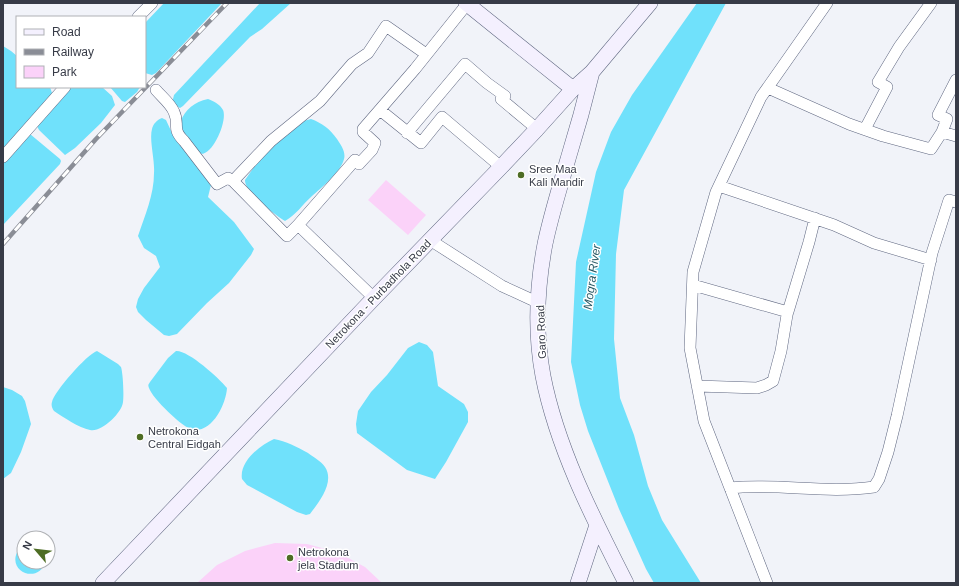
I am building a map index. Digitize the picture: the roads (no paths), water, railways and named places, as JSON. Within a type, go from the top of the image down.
[{"type":"main road","points":[[466,3],[573,89]]},
{"type":"main road","name":"Netrokona - Purbadhola Road","points":[[103,583],[374,298],[501,167],[573,89],[592,72],[650,3]]},
{"type":"main road","name":"Garo Road","points":[[592,72],[547,236],[541,271],[538,327],[543,375],[548,400],[570,464],[597,525],[626,583]]},
{"type":"main road","points":[[578,583],[597,525]]},
{"type":"street","points":[[139,16],[152,3]]},
{"type":"street","points":[[156,90],[174,110],[178,135],[217,184],[228,178],[233,181],[287,236],[355,160],[359,164],[372,150],[375,143],[363,132],[363,129],[426,54],[466,3]]},
{"type":"street","points":[[767,583],[704,421],[690,348],[693,272],[716,192],[761,97],[827,3]]},
{"type":"street","points":[[865,129],[887,87],[878,82],[899,47],[931,3]]},
{"type":"street","points":[[233,181],[271,141],[320,101],[352,64],[368,53],[386,26],[426,54]]},
{"type":"street","points":[[407,133],[465,64],[505,96],[501,99],[537,129]]},
{"type":"street","points":[[768,88],[849,124],[931,149],[942,132],[947,119],[938,115],[956,80]]},
{"type":"street","points":[[3,156],[64,88]]},
{"type":"street","points":[[380,110],[420,144],[442,117],[501,167]]},
{"type":"street","points":[[942,132],[956,136]]},
{"type":"street","points":[[719,186],[815,218],[874,243],[931,260]]},
{"type":"street","points":[[730,488],[765,486],[821,489],[874,487],[879,478],[888,452],[931,260],[949,200],[956,202]]},
{"type":"street","points":[[697,386],[757,388],[766,385],[773,380],[781,351],[788,312],[815,218]]},
{"type":"street","points":[[298,225],[374,298]]},
{"type":"street","points":[[430,240],[502,286],[539,303]]},
{"type":"street","points":[[693,285],[788,312]]},
{"type":"water","points":[[164,3],[222,3],[156,73],[152,75],[146,73],[146,22]]},
{"type":"water","points":[[260,3],[291,3],[262,29],[250,37],[183,106],[180,108],[172,103],[174,95]]},
{"type":"water","name":"Mogra River","points":[[697,3],[726,3],[624,190],[616,254],[614,339],[620,398],[634,435],[648,486],[662,520],[701,583],[654,583],[646,569],[619,509],[588,431],[580,405],[571,362],[576,262],[596,172],[611,132],[632,95]]},
{"type":"water","points":[[3,46],[16,55],[16,88],[50,88],[52,93],[51,100],[3,151]]},
{"type":"water","points":[[67,88],[103,88],[112,96],[115,105],[101,123],[75,148],[65,155],[39,130],[36,124]]},
{"type":"water","points":[[111,88],[139,88],[125,102],[122,101]]},
{"type":"water","points":[[208,99],[222,108],[224,115],[221,130],[217,138],[208,151],[203,154],[198,153],[191,147],[184,135],[180,122],[185,113],[191,107]]},
{"type":"water","points":[[162,118],[166,120],[172,133],[192,156],[211,185],[208,197],[234,222],[254,249],[229,283],[177,334],[169,336],[164,335],[146,320],[138,312],[136,307],[138,299],[144,288],[160,267],[156,256],[144,248],[138,236],[149,205],[154,181],[151,139],[152,129],[153,125]]},
{"type":"water","points":[[311,119],[319,122],[332,132],[343,149],[344,159],[339,169],[330,179],[308,199],[296,213],[285,221],[268,209],[249,191],[245,180],[261,157],[300,122]]},
{"type":"water","points":[[30,134],[61,161],[60,164],[3,225],[3,162]]},
{"type":"water","points":[[419,342],[427,345],[433,352],[438,386],[464,404],[468,412],[468,422],[435,479],[407,470],[357,433],[356,424],[358,411],[371,392],[387,375],[408,348]]},
{"type":"water","points":[[97,351],[121,367],[123,402],[119,411],[110,421],[100,428],[90,430],[76,425],[54,411],[52,408],[52,402],[58,390],[72,374],[86,359]]},
{"type":"water","points":[[176,351],[188,355],[195,360],[211,372],[227,388],[221,409],[207,427],[193,430],[188,428],[175,418],[151,393],[148,385],[168,358]]},
{"type":"water","points":[[3,387],[22,396],[25,401],[31,424],[21,452],[11,473],[3,479]]},
{"type":"water","points":[[274,439],[296,446],[308,453],[325,467],[328,473],[325,492],[310,514],[306,515],[297,512],[247,485],[242,479],[242,473],[247,460],[263,445]]},
{"type":"water","points":[[20,570],[40,570],[36,573],[29,574]]},
{"type":"railway","points":[[146,87],[227,3]]},
{"type":"railway","points":[[3,244],[96,139],[145,88]]},
{"type":"place","name":"Sree Maa Kali Mandir","points":[[521,175]]},
{"type":"place","name":"Netrokona Central Eidgah","points":[[140,437]]},
{"type":"place","name":"Netrokona jela Stadium","points":[[290,558]]}]
